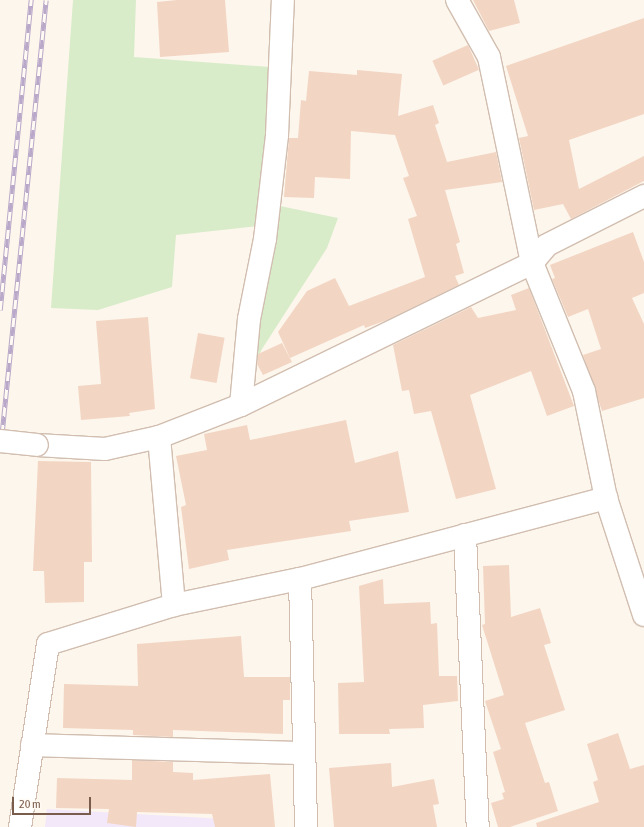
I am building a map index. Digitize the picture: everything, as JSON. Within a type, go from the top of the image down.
[{"type":"street","points":[[241,404],[249,319],[265,239],[277,135],[283,0]]},
{"type":"street","points":[[457,0],[489,57],[532,263],[584,391],[606,498],[644,615]]},
{"type":"street","points":[[0,441],[105,449],[158,437],[241,404],[532,263],[548,245],[644,196]]},
{"type":"street","points":[[158,437],[174,605]]},
{"type":"street","points":[[20,827],[48,644],[174,605],[300,578],[606,498]]},
{"type":"street","points":[[464,536],[478,827]]},
{"type":"street","points":[[300,578],[306,827]]},
{"type":"street","points":[[32,745],[304,753]]},
{"type":"shaded area","points":[[47,809],[243,820],[244,827],[45,827]]},
{"type":"green space","points":[[73,0],[136,0],[134,57],[270,67],[259,226],[176,235],[172,287],[98,310],[51,308]]},
{"type":"green space","points":[[280,206],[338,218],[327,248],[262,349],[249,374]]},
{"type":"building","points":[[177,0],[225,0],[229,52],[160,57],[157,2]]},
{"type":"building","points":[[473,0],[514,0],[520,23],[489,31]]},
{"type":"building","points":[[644,18],[644,114],[569,140],[579,189],[644,156],[644,181],[571,219],[563,204],[534,210],[519,138],[528,136],[506,66]]},
{"type":"building","points":[[468,45],[479,70],[443,86],[432,61]]},
{"type":"building","points":[[357,70],[402,74],[398,116],[433,105],[439,123],[435,125],[447,162],[496,152],[502,182],[445,190],[460,242],[456,244],[464,273],[455,276],[459,285],[387,320],[365,328],[364,325],[290,358],[278,332],[307,291],[335,278],[349,306],[425,277],[408,219],[417,216],[403,178],[409,176],[395,135],[351,131],[350,179],[315,177],[314,198],[284,197],[289,138],[298,138],[301,100],[306,101],[309,71],[357,75]]},
{"type":"building","points":[[633,232],[644,262],[644,293],[632,298],[644,324],[644,398],[602,411],[583,355],[601,349],[588,309],[568,317],[552,279],[555,278],[550,265]]},
{"type":"building","points":[[529,288],[574,406],[547,416],[531,371],[470,395],[496,489],[456,499],[431,411],[414,414],[409,390],[402,391],[393,345],[471,307],[478,318],[516,310],[511,295]]},
{"type":"building","points":[[148,317],[155,409],[129,413],[130,416],[81,420],[78,386],[101,384],[96,321]]},
{"type":"building","points":[[198,333],[225,338],[217,383],[190,378]]},
{"type":"building","points":[[282,343],[292,362],[263,375],[257,364],[258,354]]},
{"type":"building","points":[[346,420],[355,463],[398,451],[409,512],[349,521],[351,531],[227,550],[229,560],[189,569],[181,507],[186,505],[176,456],[207,450],[204,434],[247,425],[250,440]]},
{"type":"building","points":[[38,461],[91,462],[92,562],[84,562],[84,602],[45,603],[44,571],[33,571]]},
{"type":"building","points":[[509,565],[511,617],[540,608],[551,643],[544,645],[565,710],[525,723],[545,783],[549,782],[558,811],[510,827],[498,827],[491,803],[504,799],[502,793],[505,792],[493,752],[501,749],[485,701],[504,695],[482,625],[485,624],[483,566]]},
{"type":"building","points":[[383,579],[384,604],[430,602],[431,624],[437,623],[439,676],[457,676],[458,701],[423,705],[424,728],[389,729],[390,734],[339,734],[338,683],[364,682],[359,586]]},
{"type":"building","points":[[241,636],[244,677],[290,677],[290,700],[283,700],[283,734],[173,730],[173,737],[133,735],[133,730],[63,728],[64,684],[138,686],[137,644]]},
{"type":"building","points":[[618,733],[630,769],[644,765],[644,827],[537,827],[536,823],[599,802],[593,782],[598,780],[587,744]]},
{"type":"building","points":[[132,760],[173,762],[173,772],[193,773],[193,780],[270,774],[275,827],[215,827],[212,814],[137,812],[136,827],[107,823],[109,809],[56,808],[57,778],[132,780]]},
{"type":"building","points":[[391,763],[392,787],[434,779],[439,804],[433,805],[437,827],[334,827],[329,768]]},
{"type":"railway","points":[[0,310],[31,0]]},
{"type":"railway","points":[[0,452],[46,0]]}]
